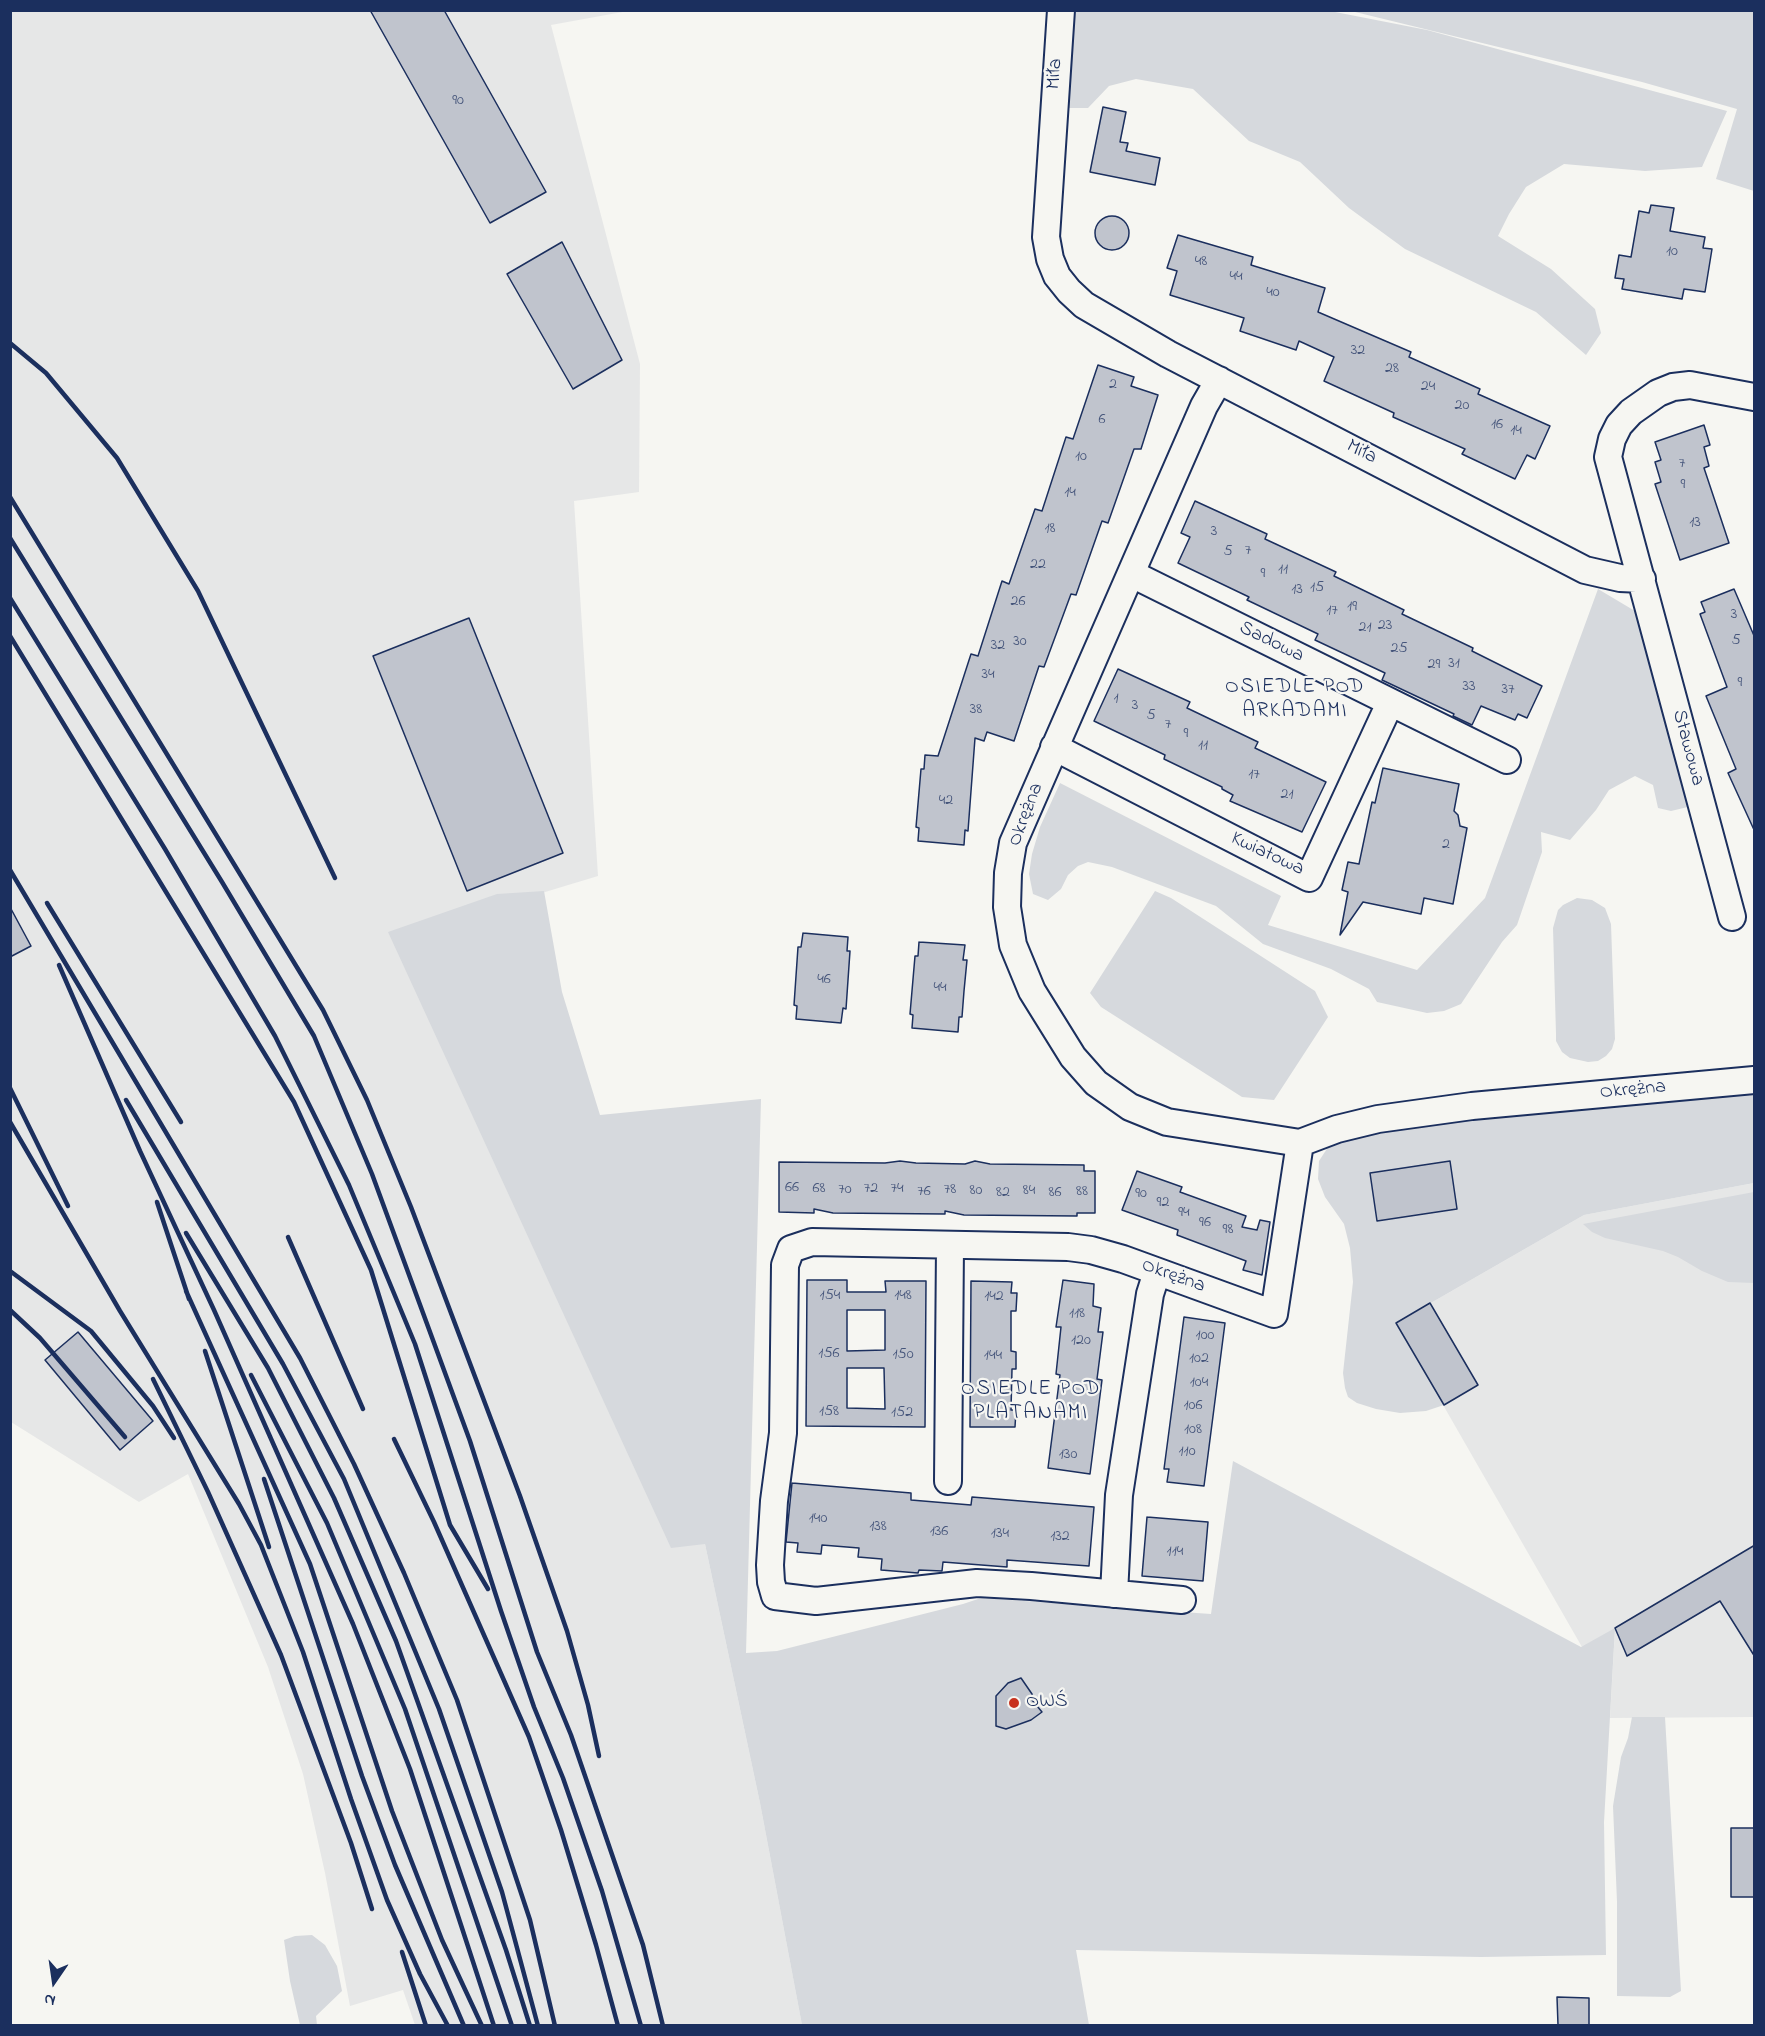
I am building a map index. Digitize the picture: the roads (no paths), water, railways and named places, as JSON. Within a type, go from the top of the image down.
[{"type":"street","name":"Miła","points":[[1061,10],[1046,237],[1050,259],[1057,276],[1069,291],[1084,305],[1168,354],[1585,570],[1620,578],[1642,579]]},
{"type":"street","name":"Okrężna","points":[[1219,380],[1204,406],[1014,843],[1008,873],[1007,907],[1013,945],[1024,975],[1073,1057],[1096,1083],[1112,1096],[1147,1115],[1167,1122],[1300,1143],[1358,1124],[1472,1106],[1755,1080]]},
{"type":"street","points":[[1642,579],[1608,457],[1612,439],[1619,425],[1648,399],[1673,387],[1689,385],[1755,397]]},
{"type":"street","name":"Sadowa","points":[[1132,574],[1507,760]]},
{"type":"street","name":"Stawowa","points":[[1642,579],[1732,917]]},
{"type":"street","name":"Kwiatowa","points":[[1054,747],[1309,878],[1390,703]]},
{"type":"street","name":"Okrężna","points":[[1114,1594],[976,1583],[816,1601],[775,1596],[770,1565],[774,1501],[783,1433],[785,1265],[791,1249],[812,1242],[1068,1247],[1092,1250],[1274,1314],[1300,1143]]},
{"type":"street","points":[[948,1481],[950,1246]]},
{"type":"street","points":[[1157,1272],[1150,1294],[1119,1495],[1114,1594],[1182,1600]]},
{"type":"railway","points":[[10,343],[46,373],[117,458],[198,591],[335,878]]},
{"type":"railway","points":[[10,497],[323,1010],[367,1100],[411,1207],[520,1496],[567,1631],[588,1705],[599,1756]]},
{"type":"railway","points":[[10,538],[314,1036],[372,1174],[470,1441],[537,1652],[571,1735],[643,1945],[663,2026]]},
{"type":"railway","points":[[10,598],[165,849],[275,1036],[349,1185],[415,1344],[501,1611],[602,1891],[641,2026]]},
{"type":"railway","points":[[10,636],[294,1102],[371,1270],[450,1525],[488,1589]]},
{"type":"railway","points":[[10,870],[300,1358],[354,1464],[404,1573],[457,1700],[530,1920],[555,2026]]},
{"type":"railway","points":[[47,903],[181,1122]]},
{"type":"railway","points":[[59,965],[140,1151],[214,1310],[353,1624],[410,1769],[494,2026]]},
{"type":"railway","points":[[10,1088],[68,1206]]},
{"type":"railway","points":[[126,1100],[283,1364],[344,1479],[439,1709],[502,1892],[538,2026]]},
{"type":"railway","points":[[10,1122],[120,1311],[239,1504],[261,1545],[303,1652],[387,1900],[420,1974],[448,2026]]},
{"type":"railway","points":[[157,1202],[189,1299]]},
{"type":"railway","points":[[186,1233],[268,1368],[334,1498],[396,1641],[506,1950],[530,2026]]},
{"type":"railway","points":[[288,1237],[363,1409]]},
{"type":"railway","points":[[10,1271],[91,1331],[153,1406],[174,1438]]},
{"type":"railway","points":[[186,1291],[310,1564],[392,1811],[442,1940],[482,2026]]},
{"type":"railway","points":[[10,1310],[40,1338],[125,1437]]},
{"type":"railway","points":[[205,1351],[269,1547]]},
{"type":"railway","points":[[251,1375],[327,1523],[405,1709],[512,2026]]},
{"type":"railway","points":[[153,1379],[208,1492],[281,1655],[351,1843],[372,1909]]},
{"type":"railway","points":[[394,1439],[434,1522],[529,1737],[561,1830],[618,2026]]},
{"type":"railway","points":[[264,1479],[362,1776],[395,1865],[464,2026]]},
{"type":"railway","points":[[402,1952],[426,2026]]},
{"type":"place","name":"OWŚ","points":[[1014,1703]]},
{"type":"district","name":"OSIEDLE POD ARKADAMI","points":[[1295,701]]},
{"type":"district","name":"OSIEDLE POD PLATANAMI","points":[[1031,1403]]}]
